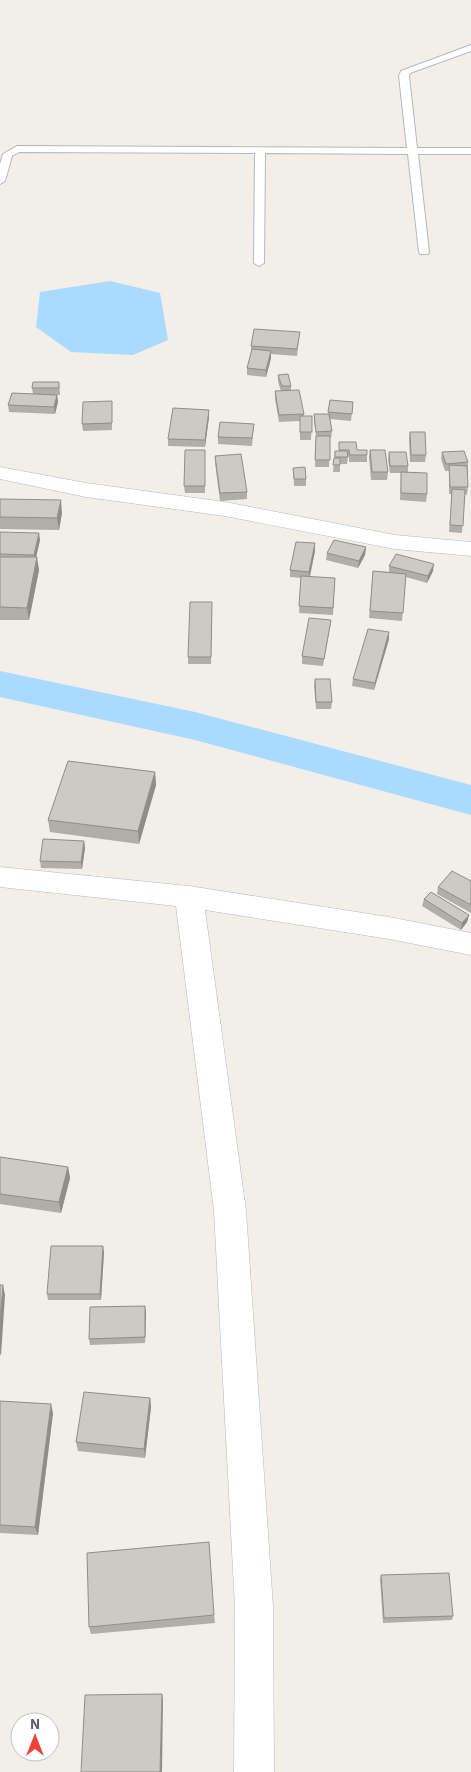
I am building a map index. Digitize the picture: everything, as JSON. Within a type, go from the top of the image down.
[{"type":"street","points":[[0,473],[86,490],[225,509],[395,542],[471,549]]},
{"type":"street","points":[[0,877],[189,897],[389,928],[471,944]]},
{"type":"street","points":[[189,897],[230,1211],[254,1607],[254,1772]]},
{"type":"lane","points":[[424,252],[404,76],[406,71],[471,48]]},
{"type":"lane","points":[[0,181],[8,154],[17,149],[471,151]]},
{"type":"lane","points":[[258,263],[260,150]]},
{"type":"water","points":[[110,281],[160,293],[168,340],[133,355],[71,352],[36,327],[40,292]]},
{"type":"building","points":[[254,329],[300,332],[297,349],[251,346]]},
{"type":"building","points":[[252,349],[271,351],[266,370],[247,368]]},
{"type":"building","points":[[288,374],[291,386],[282,386],[278,375]]},
{"type":"building","points":[[33,382],[59,382],[59,388],[32,388]]},
{"type":"building","points":[[299,390],[304,414],[279,415],[275,391]]},
{"type":"building","points":[[12,393],[57,395],[54,407],[8,405]]},
{"type":"building","points":[[330,400],[353,402],[352,414],[328,412]]},
{"type":"building","points":[[112,401],[112,423],[82,424],[83,402]]},
{"type":"building","points":[[173,408],[209,410],[205,440],[168,439]]},
{"type":"building","points":[[314,414],[329,414],[332,431],[316,432]]},
{"type":"building","points":[[300,416],[312,416],[312,432],[300,432]]},
{"type":"building","points":[[220,422],[254,424],[252,438],[218,437]]},
{"type":"building","points":[[410,432],[425,432],[426,455],[411,455]]},
{"type":"building","points":[[316,436],[330,436],[330,460],[315,460]]},
{"type":"building","points":[[339,442],[356,442],[357,450],[367,450],[367,455],[350,455],[349,450],[339,450]]},
{"type":"building","points":[[185,450],[205,450],[205,486],[184,486]]},
{"type":"building","points":[[370,450],[385,450],[388,472],[372,472]]},
{"type":"building","points":[[335,451],[347,451],[348,457],[335,457]]},
{"type":"building","points":[[464,451],[468,462],[446,464],[442,452]]},
{"type":"building","points":[[389,452],[406,452],[408,466],[390,466]]},
{"type":"building","points":[[241,454],[247,492],[220,493],[215,456]]},
{"type":"building","points":[[334,458],[340,458],[340,465],[333,465]]},
{"type":"building","points":[[449,465],[467,466],[468,487],[450,487]]},
{"type":"building","points":[[305,467],[306,479],[294,479],[293,468]]},
{"type":"building","points":[[401,472],[427,473],[427,494],[401,493]]},
{"type":"building","points":[[452,489],[465,490],[463,526],[450,525]]},
{"type":"building","points":[[0,499],[61,500],[57,518],[0,517]]},
{"type":"building","points":[[0,532],[39,533],[34,555],[0,554]]},
{"type":"building","points":[[334,540],[366,547],[359,561],[327,553]]},
{"type":"building","points":[[296,542],[315,543],[309,572],[290,570]]},
{"type":"building","points":[[396,554],[434,564],[428,576],[389,566]]},
{"type":"building","points":[[0,557],[37,557],[27,608],[0,607]]},
{"type":"building","points":[[373,571],[406,574],[403,613],[370,611]]},
{"type":"building","points":[[301,576],[335,578],[333,608],[299,606]]},
{"type":"building","points":[[190,602],[212,602],[211,657],[188,657]]},
{"type":"building","points":[[309,618],[331,620],[324,659],[302,656]]},
{"type":"building","points":[[368,629],[389,632],[375,683],[353,679]]},
{"type":"building","points":[[315,679],[330,679],[332,702],[316,702]]},
{"type":"building","points":[[68,761],[155,772],[138,831],[48,820]]},
{"type":"building","points":[[43,839],[84,841],[81,862],[40,861]]},
{"type":"building","points":[[452,871],[471,881],[471,905],[438,887]]},
{"type":"building","points":[[431,892],[469,915],[462,923],[424,899]]},
{"type":"building","points":[[0,1157],[68,1167],[59,1202],[0,1194]]},
{"type":"building","points":[[51,1246],[103,1246],[100,1294],[47,1294]]},
{"type":"building","points":[[0,1285],[3,1285],[0,1322]]},
{"type":"building","points":[[145,1306],[145,1337],[89,1339],[90,1307]]},
{"type":"building","points":[[84,1392],[150,1398],[144,1449],[76,1442]]},
{"type":"building","points":[[0,1401],[51,1404],[35,1527],[0,1525]]},
{"type":"building","points":[[209,1542],[214,1615],[89,1627],[87,1553]]},
{"type":"building","points":[[449,1573],[453,1616],[384,1618],[381,1575]]},
{"type":"building","points":[[162,1694],[160,1772],[81,1772],[85,1695]]},
{"type":"waterway","points":[[0,684],[195,726],[471,800]]}]
